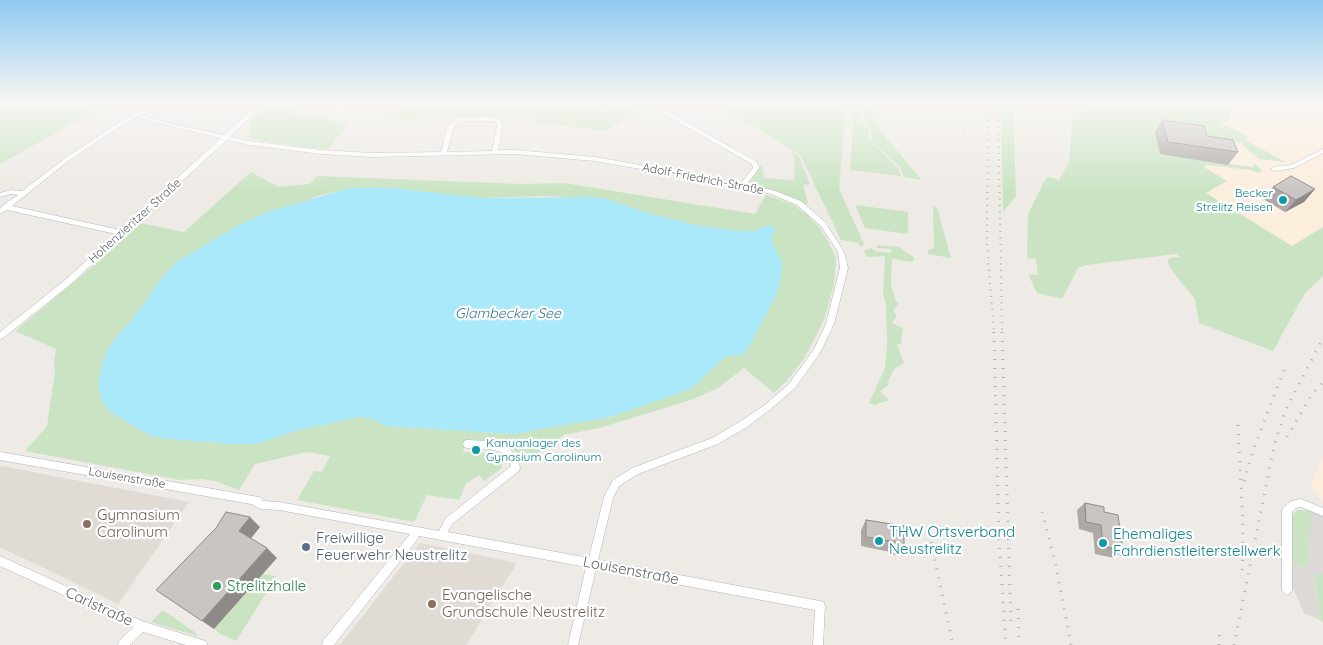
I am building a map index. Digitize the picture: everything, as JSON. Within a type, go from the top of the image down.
[{"type":"street","points":[[3,209],[66,160],[111,131]]},
{"type":"street","name":"Adolf-Friedrich-Straße","points":[[199,131],[268,146],[321,152],[372,155],[495,152],[579,157],[773,192],[799,204],[817,217],[834,238],[843,257],[844,268],[830,324],[809,365],[792,386],[769,406],[715,441],[635,471],[616,483],[609,497],[592,564]]},
{"type":"street","name":"Hohenzieritzer Straße","points":[[0,336],[68,282],[233,131]]},
{"type":"street","points":[[444,153],[450,131]]},
{"type":"street","points":[[495,152],[498,131]]},
{"type":"street","points":[[698,131],[755,163],[756,168],[742,185]]},
{"type":"street","points":[[1274,169],[1292,168],[1323,151]]},
{"type":"street","points":[[0,195],[11,192],[22,193]]},
{"type":"street","points":[[3,209],[123,233]]},
{"type":"street","points":[[442,535],[449,521],[516,468],[515,461],[504,449],[489,445],[467,444]]},
{"type":"street","name":"Louisenstraße","points":[[0,456],[254,502],[270,507],[279,506],[416,530],[820,606],[818,645]]},
{"type":"street","points":[[1287,590],[1287,510],[1294,504],[1301,503],[1323,512]]},
{"type":"street","points":[[327,645],[412,538],[416,530]]},
{"type":"street","name":"Carlstraße","points":[[0,561],[141,626],[202,645]]},
{"type":"street","points":[[573,645],[592,564]]},
{"type":"street","points":[[123,645],[141,626]]},
{"type":"shaded area","points":[[1149,131],[1323,131],[1323,227],[1292,246],[1158,164]]},
{"type":"shaded area","points":[[1323,457],[1323,503],[1312,489],[1313,479]]},
{"type":"shaded area","name":"Gymnasium Carolinum","points":[[0,466],[189,502],[118,604],[0,547]]},
{"type":"shaded area","points":[[1311,510],[1323,515],[1323,573],[1315,575],[1320,620],[1304,613],[1291,584],[1291,560],[1299,566]]},
{"type":"shaded area","name":"Evangelische Grundschule Neustrelitz","points":[[421,543],[517,563],[466,645],[340,645],[418,545]]},
{"type":"green space","points":[[0,131],[59,131],[0,164]]},
{"type":"green space","points":[[250,131],[342,131],[328,149],[251,139]]},
{"type":"green space","points":[[761,131],[844,131],[839,189],[864,244],[861,247],[858,243],[841,240],[801,156]]},
{"type":"green space","points":[[853,131],[869,131],[868,138],[898,168],[901,176],[850,170]]},
{"type":"green space","points":[[871,131],[881,131],[922,180],[904,177],[900,167],[871,138]]},
{"type":"green space","points":[[1002,131],[1014,131],[1016,196],[1003,212]]},
{"type":"green space","points":[[1071,131],[1237,131],[1245,135],[1248,142],[1286,162],[1259,159],[1241,142],[1223,140],[1160,154],[1253,167],[1255,163],[1262,171],[1258,173],[1251,170],[1207,165],[1204,167],[1227,181],[1206,193],[1292,246],[1323,227],[1323,276],[1305,293],[1273,351],[1199,323],[1195,299],[1173,272],[1167,261],[1170,258],[1180,257],[1176,254],[1087,265],[1078,268],[1062,299],[1037,293],[1028,274],[1038,275],[1036,259],[1027,258],[1028,214],[1046,178],[1059,180],[1069,162]]},
{"type":"green space","points":[[792,151],[799,157],[810,184],[803,185],[808,203],[806,205],[784,194],[749,182],[762,164],[764,178],[794,180],[795,163]]},
{"type":"green space","points":[[251,172],[278,187],[310,184],[317,176],[521,184],[564,183],[755,214],[766,195],[792,204],[808,215],[819,227],[836,258],[834,285],[824,320],[805,357],[790,377],[774,393],[744,368],[718,388],[691,400],[599,428],[564,435],[526,461],[507,444],[466,441],[463,452],[505,454],[501,469],[484,481],[479,475],[466,484],[459,500],[427,495],[414,522],[297,500],[314,471],[322,472],[330,456],[307,452],[255,464],[239,490],[215,481],[201,479],[180,480],[25,451],[47,426],[55,371],[56,349],[15,331],[99,261],[140,223],[184,232]],"holes":[[[350,188],[392,188],[482,198],[544,196],[607,199],[644,212],[699,226],[752,232],[762,228],[774,231],[771,239],[773,246],[761,320],[745,353],[726,356],[712,368],[610,417],[513,434],[386,426],[373,419],[360,417],[295,431],[256,444],[231,444],[168,439],[149,435],[109,411],[102,400],[98,383],[109,346],[139,311],[161,279],[175,263],[315,197]]]},
{"type":"green space","points":[[855,205],[908,212],[907,234],[865,228]]},
{"type":"green space","points":[[933,206],[938,211],[951,258],[928,254],[928,250],[933,249],[934,246]]},
{"type":"green space","points":[[877,245],[899,247],[915,258],[912,262],[892,259],[891,285],[896,301],[899,302],[893,311],[897,315],[892,323],[903,328],[901,344],[897,345],[904,363],[895,368],[888,381],[889,385],[880,391],[889,400],[875,405],[869,403],[885,368],[887,346],[886,305],[883,293],[885,256],[867,257],[864,251],[871,248],[875,251],[891,253],[891,249],[877,248]]},
{"type":"green space","points":[[1297,510],[1311,510],[1309,565],[1299,566],[1291,560],[1290,517]]},
{"type":"green space","points":[[1323,573],[1323,622],[1320,620],[1315,574]]},
{"type":"green space","points":[[263,574],[277,576],[236,641],[220,634],[214,629]]},
{"type":"green space","points":[[163,610],[196,633],[197,636],[151,622]]},
{"type":"water","name":"Glambecker See","points":[[350,188],[392,188],[482,198],[592,197],[607,199],[644,212],[699,226],[752,232],[765,226],[773,226],[775,228],[771,239],[782,263],[781,277],[777,293],[745,354],[726,356],[691,389],[610,417],[513,434],[386,426],[373,419],[360,417],[295,431],[256,444],[231,444],[168,439],[149,435],[109,411],[102,400],[98,383],[109,346],[139,311],[161,279],[175,263],[237,226],[267,212]]},
{"type":"building","points":[[1165,131],[1206,131],[1207,136],[1233,140],[1238,152],[1168,142]]},
{"type":"building","points":[[1291,176],[1315,189],[1296,200],[1273,187]]},
{"type":"building","points":[[1085,503],[1104,507],[1104,512],[1118,515],[1123,551],[1103,546],[1101,525],[1086,522]]},
{"type":"building","name":"Strelitzhalle","points":[[226,512],[250,517],[239,531],[267,548],[202,621],[156,590],[216,528]]},
{"type":"building","points":[[866,520],[904,526],[904,546],[896,545],[896,542],[866,537]]},
{"type":"railway","points":[[988,131],[987,243],[994,333]]},
{"type":"railway","points":[[999,131],[1002,333]]},
{"type":"railway","points":[[994,332],[999,539],[1006,645]]},
{"type":"railway","points":[[1002,332],[1011,623]]},
{"type":"railway","points":[[1234,645],[1274,446],[1286,409],[1323,338]]},
{"type":"railway","points":[[1244,481],[1255,445],[1284,370]]},
{"type":"railway","points":[[1287,437],[1312,394],[1323,382]]},
{"type":"railway","points":[[1238,425],[1243,525],[1242,578]]},
{"type":"railway","points":[[1042,512],[1055,561],[1071,645]]},
{"type":"railway","points":[[931,542],[953,645]]},
{"type":"railway","points":[[1018,609],[1019,645]]},
{"type":"railway","points":[[1219,645],[1220,627]]},
{"type":"place","name":"Becker Strelitz Reisen","points":[[1283,200]]},
{"type":"place","name":"Kanuanlager des Gynasium Carolinum","points":[[476,450]]},
{"type":"place","name":"Gymnasium Carolinum","points":[[87,524]]},
{"type":"place","name":"THW Ortsverband Neustrelitz","points":[[879,541]]},
{"type":"place","name":"Ehemaliges Fahrdienstleiterstellwerk","points":[[1103,543]]},
{"type":"place","name":"Freiwillige Feuerwehr Neustrelitz","points":[[306,547]]},
{"type":"place","name":"Strelitzhalle","points":[[217,586]]},
{"type":"place","name":"Evangelische Grundschule Neustrelitz","points":[[432,604]]}]
